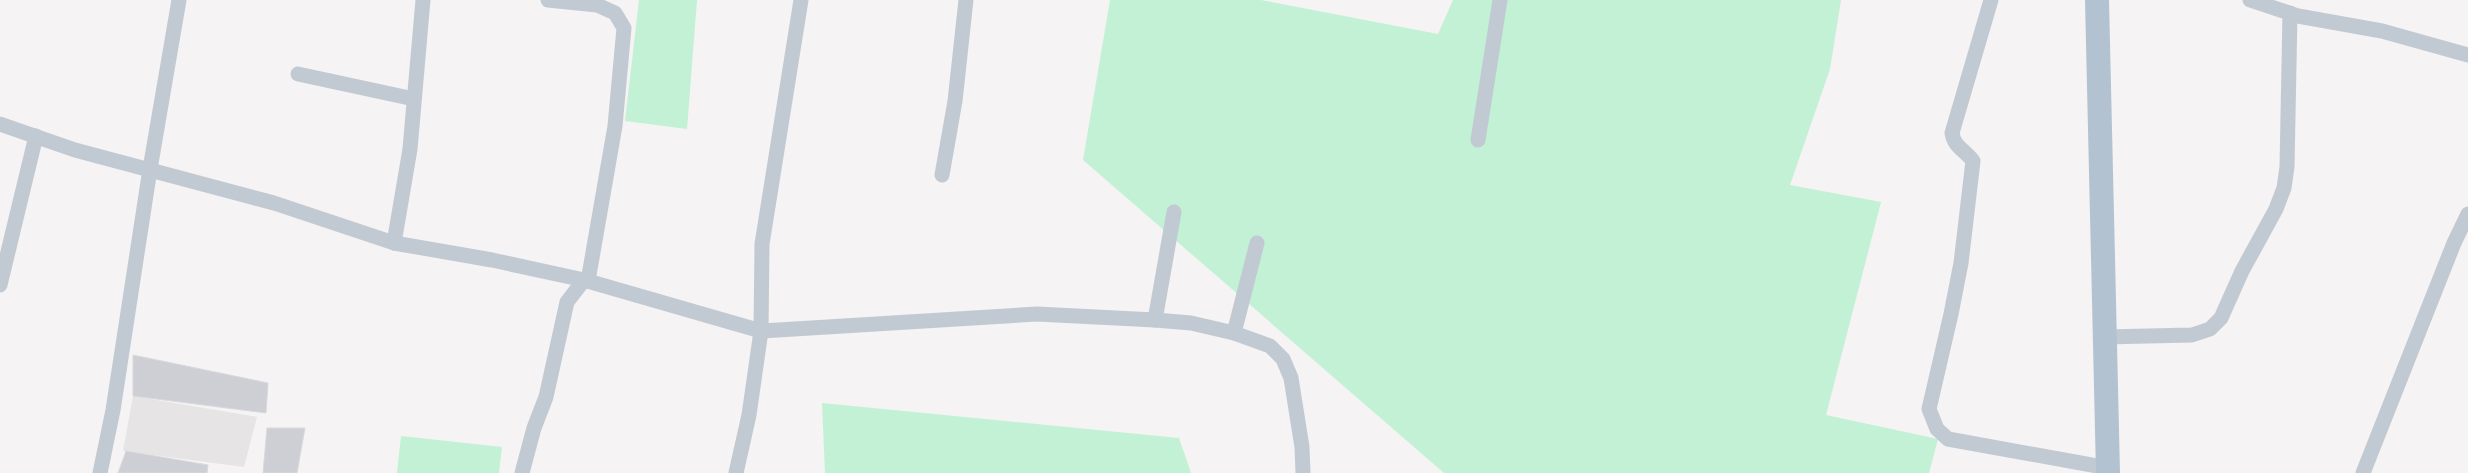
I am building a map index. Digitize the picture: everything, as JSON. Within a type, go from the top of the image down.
[{"type":"main road","points":[[2097,0],[2108,471]]},
{"type":"street","points":[[100,473],[113,410],[150,169],[179,0]]},
{"type":"street","points":[[394,243],[410,148],[423,0]]},
{"type":"street","points":[[522,473],[534,428],[546,397],[567,302],[586,281],[615,126],[624,28],[615,13],[597,5],[548,0]]},
{"type":"street","points":[[736,473],[749,415],[761,331],[762,244],[801,0]]},
{"type":"street","points":[[942,175],[955,101],[966,0]]},
{"type":"street","points":[[1478,140],[1500,0]]},
{"type":"street","points":[[1991,0],[1952,133],[1953,141],[1973,161],[1959,272],[1929,409],[1937,429],[1948,438],[2108,471]]},
{"type":"street","points":[[2250,0],[2290,13],[2382,31],[2468,55]]},
{"type":"street","points":[[2104,337],[2192,335],[2210,329],[2221,318],[2242,271],[2276,209],[2284,188],[2287,168],[2290,13]]},
{"type":"street","points":[[298,74],[414,99]]},
{"type":"street","points":[[0,124],[74,150],[274,203],[394,243],[492,260],[586,281],[761,331],[1037,314],[1155,320],[1191,324],[1234,333],[1270,346],[1283,360],[1291,378],[1302,447],[1303,473]]},
{"type":"street","points":[[0,285],[36,136]]},
{"type":"street","points":[[1155,320],[1174,212]]},
{"type":"street","points":[[2363,473],[2454,242],[2468,214]]},
{"type":"street","points":[[1234,333],[1257,243]]},
{"type":"shaded area","points":[[133,396],[257,417],[244,467],[123,451]]},
{"type":"green space","points":[[639,0],[697,0],[687,129],[625,121]]},
{"type":"green space","points":[[1110,0],[1261,0],[1438,34],[1453,0],[1841,0],[1830,69],[1790,185],[1881,202],[1826,415],[1938,439],[1929,473],[1444,473],[1083,160]]},
{"type":"green space","points":[[822,403],[1179,438],[1191,473],[825,473]]},
{"type":"green space","points":[[401,436],[502,447],[499,473],[397,473]]},
{"type":"building","points":[[133,355],[268,383],[266,413],[133,396]]},
{"type":"building","points":[[267,428],[305,428],[297,473],[263,473]]},
{"type":"building","points":[[126,451],[208,465],[207,473],[118,473]]}]
